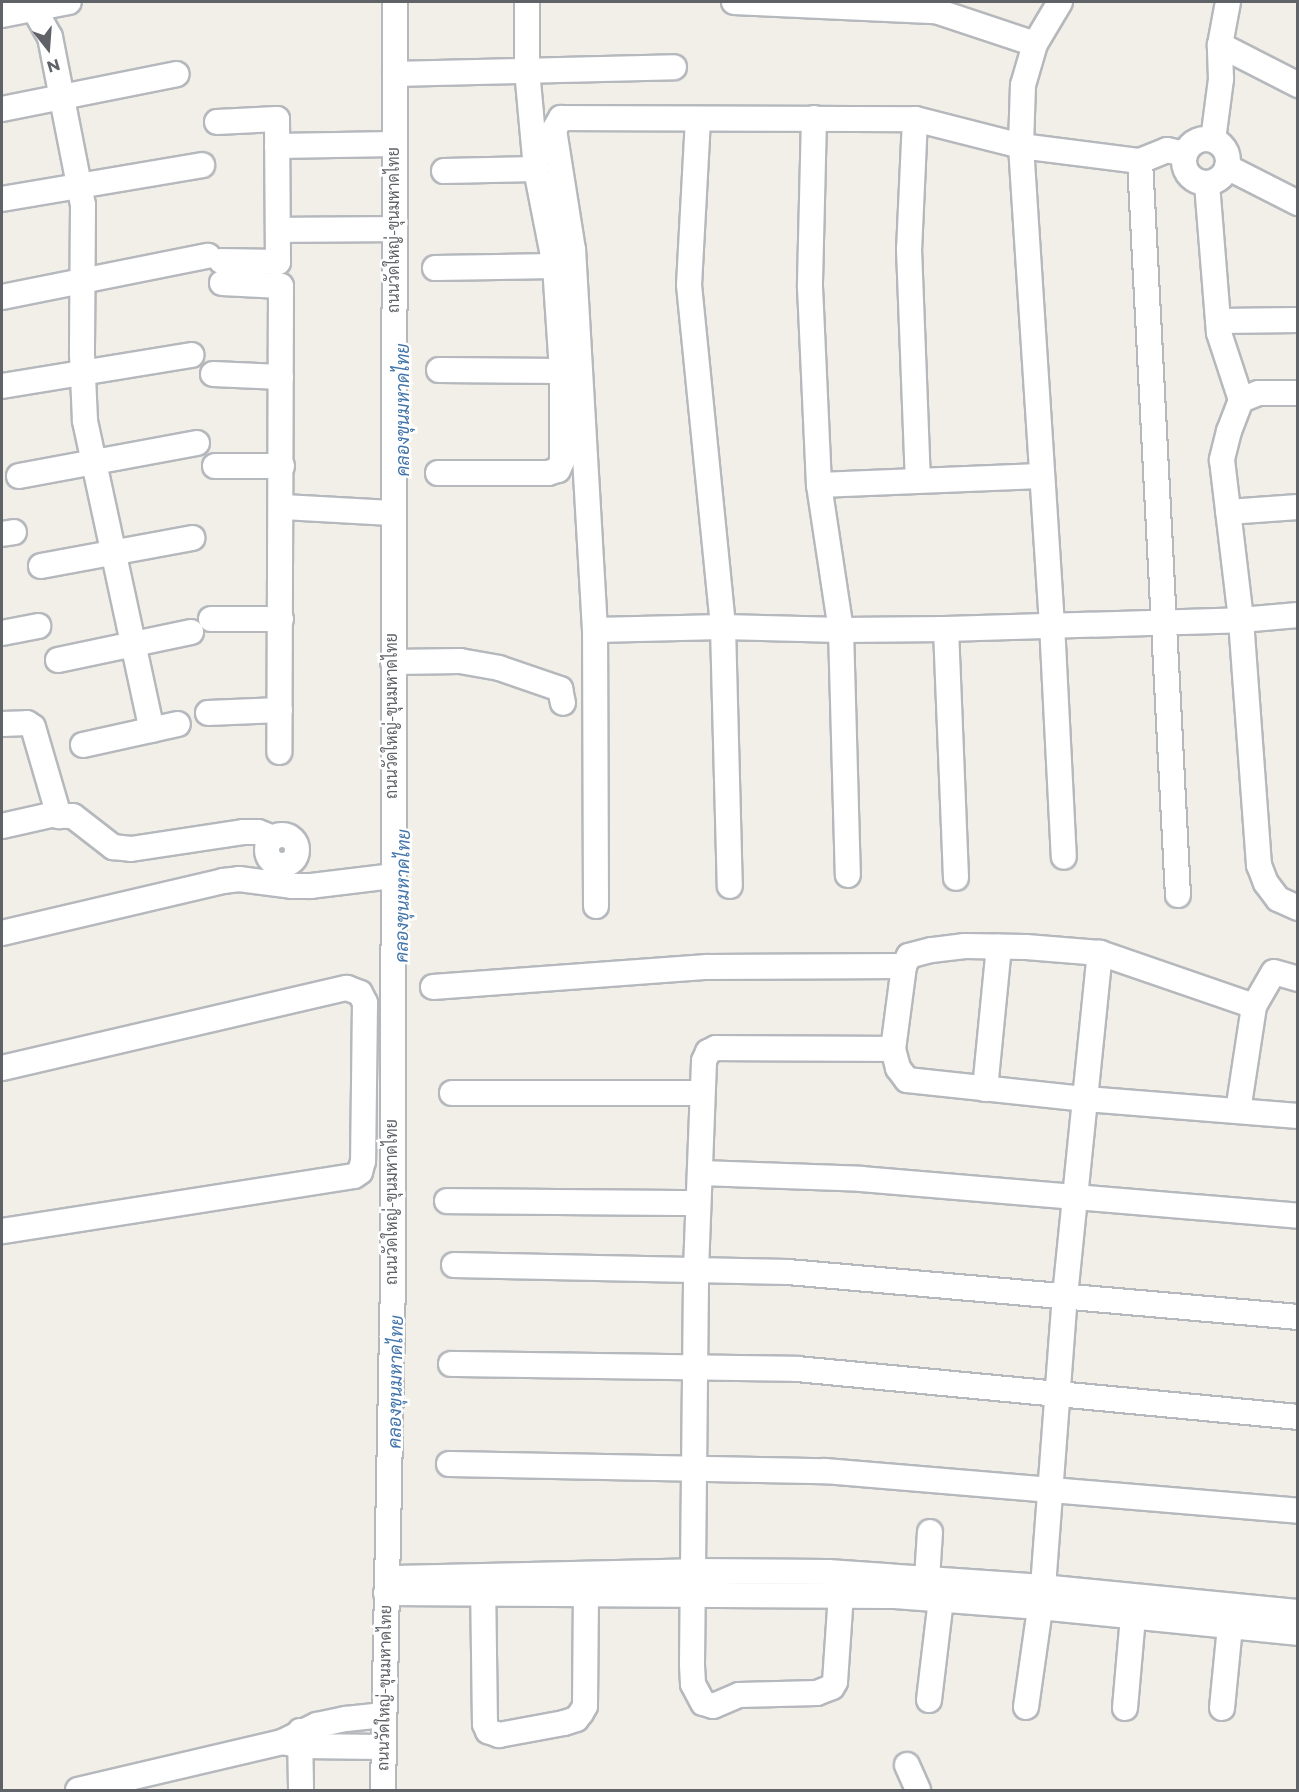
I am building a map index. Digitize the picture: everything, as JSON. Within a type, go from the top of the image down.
[{"type":"street","points":[[2,15],[32,5],[69,2]]},
{"type":"street","name":"ถนนวัดใหญ่-ขุนมหาดไทย","points":[[383,1791],[384,1715],[392,1585],[392,876],[398,661],[393,513],[395,2]]},
{"type":"street","points":[[438,473],[548,473],[558,470],[562,461],[562,371],[555,266],[536,169],[527,71],[527,2]]},
{"type":"street","points":[[734,2],[936,11],[1035,44]]},
{"type":"street","points":[[1060,2],[1035,44],[1023,85],[1021,146],[1052,624],[1064,857]]},
{"type":"street","points":[[1213,140],[1221,79],[1220,45],[1228,2]]},
{"type":"street","points":[[32,5],[50,37],[83,204],[85,421],[152,730]]},
{"type":"street","points":[[1220,45],[1298,85]]},
{"type":"street","points":[[395,74],[674,67]]},
{"type":"street","points":[[2,109],[177,74]]},
{"type":"street","points":[[596,906],[595,630],[573,250],[554,130],[561,118],[915,119],[1021,146],[1140,161],[1167,150],[1185,154]]},
{"type":"street","points":[[814,118],[810,287],[819,485],[841,630],[848,875]]},
{"type":"street","points":[[2,297],[82,279],[278,262],[277,119],[217,122]]},
{"type":"street","points":[[698,119],[689,285],[723,627],[730,886]]},
{"type":"street","points":[[915,119],[909,249],[918,480]]},
{"type":"street","points":[[1213,140],[1226,152],[1227,168],[1216,181],[1207,184],[1199,182],[1186,171],[1185,154],[1196,141],[1213,140]]},
{"type":"street","points":[[277,146],[394,144]]},
{"type":"street","points":[[1140,161],[1162,621],[1178,895]]},
{"type":"street","points":[[2,199],[202,165]]},
{"type":"street","points":[[1227,168],[1298,203]]},
{"type":"street","points":[[444,171],[536,169]]},
{"type":"street","points":[[1207,184],[1220,321],[1219,333],[1241,400],[1229,431],[1222,460],[1241,620],[1259,865],[1266,883],[1278,899],[1298,908]]},
{"type":"street","points":[[278,230],[394,229]]},
{"type":"street","points":[[217,266],[280,286],[282,507],[279,752]]},
{"type":"street","points":[[435,268],[555,266]]},
{"type":"street","points":[[1220,321],[1298,320]]},
{"type":"street","points":[[2,386],[191,355]]},
{"type":"street","points":[[439,370],[562,371]]},
{"type":"street","points":[[213,374],[281,377]]},
{"type":"street","points":[[1241,400],[1258,393],[1298,393]]},
{"type":"street","points":[[19,476],[197,443]]},
{"type":"street","points":[[216,466],[282,466]]},
{"type":"street","points":[[819,485],[1041,476]]},
{"type":"street","points":[[282,507],[393,513]]},
{"type":"street","points":[[1228,512],[1298,507]]},
{"type":"street","points":[[41,566],[192,538]]},
{"type":"street","points":[[595,630],[723,627],[841,630],[946,629],[1241,620],[1298,615]]},
{"type":"street","points":[[58,660],[132,645],[201,626],[281,619]]},
{"type":"street","points":[[2,633],[38,626]]},
{"type":"street","points":[[946,629],[956,878]]},
{"type":"street","points":[[398,661],[460,661],[500,668],[552,684],[560,689],[563,704]]},
{"type":"street","points":[[208,713],[280,710]]},
{"type":"street","points":[[2,724],[27,723],[33,727],[59,816]]},
{"type":"street","points":[[83,745],[178,724]]},
{"type":"street","points":[[2,826],[51,815],[73,816],[113,847],[131,849],[243,832],[258,832],[273,838],[288,836],[296,843],[295,859],[289,875]]},
{"type":"street","points":[[2,933],[223,881],[262,881],[289,875],[392,876]]},
{"type":"street","points":[[1254,1006],[1100,953],[1062,948],[965,946],[920,952],[909,956],[904,966],[893,1049],[898,1068],[907,1080],[1086,1099],[1298,1116]]},
{"type":"street","points":[[986,1089],[999,947]]},
{"type":"street","points":[[1026,1707],[1041,1597],[1052,1488],[1065,1296],[1100,953]]},
{"type":"street","points":[[433,987],[707,968],[904,966]]},
{"type":"street","points":[[1238,1111],[1254,1006],[1274,972],[1298,979]]},
{"type":"street","points":[[2,1068],[347,988],[360,993],[365,1003],[363,1161],[360,1172],[354,1176],[2,1231]]},
{"type":"street","points":[[841,1594],[835,1682],[832,1688],[817,1693],[739,1695],[713,1706],[703,1703],[693,1684],[696,1270],[704,1061],[712,1049],[893,1049]]},
{"type":"street","points":[[452,1093],[702,1093]]},
{"type":"street","points":[[701,1173],[861,1179],[1298,1216]]},
{"type":"street","points":[[447,1201],[698,1203]]},
{"type":"street","points":[[454,1265],[788,1272],[1298,1317]]},
{"type":"street","points":[[451,1364],[797,1369],[1058,1392],[1298,1417]]},
{"type":"street","points":[[448,1464],[825,1471],[1052,1488],[1298,1511]]},
{"type":"street","points":[[927,1578],[930,1532]]},
{"type":"street","points":[[483,1585],[586,1594],[694,1582],[828,1572],[927,1578],[1041,1597],[1133,1616],[1178,1611],[1230,1626],[1298,1633]]},
{"type":"street","points":[[392,1585],[694,1582],[941,1600],[1041,1597],[1178,1611],[1298,1612]]},
{"type":"street","points":[[483,1585],[485,1724],[488,1731],[499,1735],[564,1723],[576,1719],[581,1713],[585,1706],[586,1594]]},
{"type":"street","points":[[929,1700],[941,1600]]},
{"type":"street","points":[[1125,1707],[1133,1616]]},
{"type":"street","points":[[1222,1708],[1230,1626]]},
{"type":"street","points":[[78,1791],[295,1740],[346,1719],[384,1715]]},
{"type":"street","points":[[295,1740],[383,1747]]},
{"type":"street","points":[[295,1740],[301,1791]]},
{"type":"street","points":[[907,1765],[918,1791]]},
{"type":"water label","name":"คลองขุนมหาดไทย","points":[[403,410]]},
{"type":"water label","name":"คลองขุนมหาดไทย","points":[[403,896]]},
{"type":"water label","name":"คลองขุนมหาดไทย","points":[[396,1382]]}]
